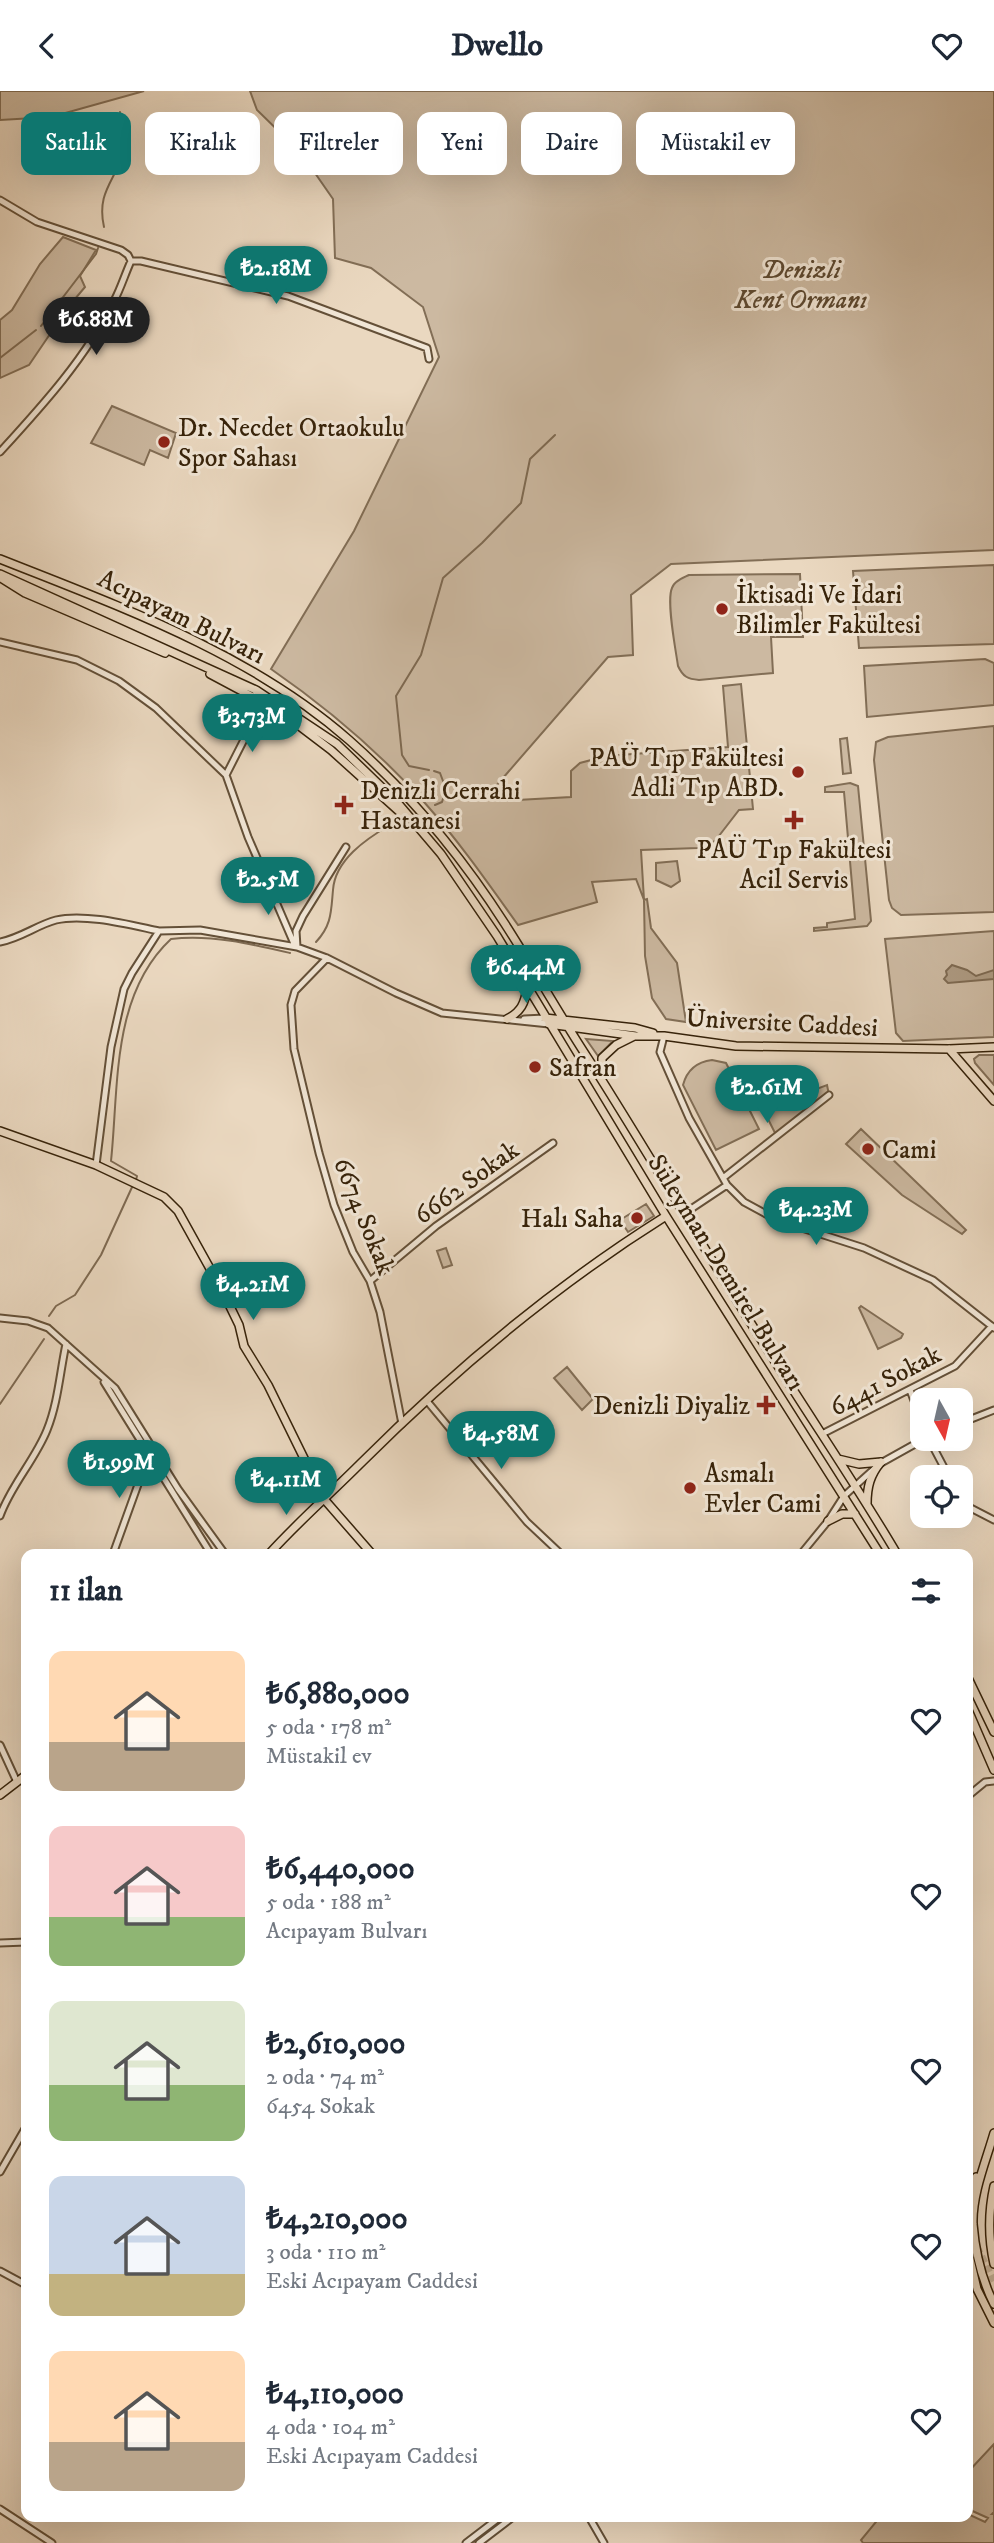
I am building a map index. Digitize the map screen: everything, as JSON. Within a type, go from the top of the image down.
[{"type":"main road","name":"Acıpayam Bulvarı","points":[[0,559],[197,642],[278,686],[347,739],[404,792],[449,847],[504,922],[565,1023]]},
{"type":"main road","name":"Acıpayam Bulvarı","points":[[0,576],[256,690],[337,744],[396,801],[431,842],[497,936],[540,1010]]},
{"type":"main road","points":[[0,576],[25,593],[192,665],[281,712],[331,750],[431,842]]},
{"type":"main road","points":[[507,1019],[516,1014],[522,1006],[527,987]]},
{"type":"main road","name":"Süleyman Demirel Bulvarı","points":[[540,1010],[774,1389],[877,1549]]},
{"type":"main road","points":[[545,1022],[635,1028],[664,1036]]},
{"type":"main road","name":"Üniversite Caddesi","points":[[565,1023],[636,1036],[664,1036],[726,1045],[776,1048],[994,1047]]},
{"type":"main road","name":"Süleyman Demirel Bulvarı","points":[[565,1023],[894,1549]]},
{"type":"main road","points":[[604,1084],[600,1068],[602,1058],[622,1041],[636,1036]]},
{"type":"main road","points":[[949,1049],[994,1101]]},
{"type":"main road","points":[[0,1131],[96,1165],[164,1197],[178,1210],[223,1292],[239,1325],[244,1346],[270,1389],[324,1499],[368,1549]]},
{"type":"main road","points":[[274,1549],[427,1401],[535,1310],[666,1216]]},
{"type":"main road","points":[[838,1459],[859,1464],[881,1462]]},
{"type":"main road","points":[[867,1504],[867,1488],[872,1473],[881,1462]]},
{"type":"main road","points":[[828,1521],[842,1514],[855,1514]]},
{"type":"main road","points":[[973,1688],[994,1732]]},
{"type":"main road","points":[[973,1722],[994,1770]]},
{"type":"main road","points":[[0,1795],[21,1778]]},
{"type":"main road","points":[[994,2133],[975,2205],[973,2224],[983,2277],[994,2304]]},
{"type":"main road","points":[[973,2190],[986,2160]]},
{"type":"main road","points":[[994,2186],[989,2209],[989,2231],[994,2264]]},
{"type":"main road","points":[[973,2283],[994,2323]]},
{"type":"street","points":[[0,200],[37,222],[121,250],[131,261],[114,302],[79,359],[0,452]]},
{"type":"street","points":[[131,261],[141,261],[288,296],[427,348],[429,359]]},
{"type":"street","points":[[0,642],[77,660],[119,681],[156,708],[226,775],[269,887],[296,946]]},
{"type":"street","points":[[226,775],[254,720],[256,690]]},
{"type":"street","points":[[254,720],[263,715],[281,712]]},
{"type":"street","points":[[296,946],[296,931],[303,916],[346,848]]},
{"type":"street","points":[[0,942],[16,939],[57,920],[101,919],[159,931],[205,930],[296,946],[442,1013],[545,1022]]},
{"type":"street","points":[[96,1165],[111,1047],[124,989],[159,931]]},
{"type":"street","name":"6674 Sokak","points":[[327,958],[295,991],[291,1005],[294,1049],[332,1198],[353,1252],[370,1281],[380,1312],[402,1424]]},
{"type":"street","points":[[664,1036],[660,1052],[689,1118],[727,1185],[744,1202],[777,1220],[864,1248],[933,1280],[993,1327]]},
{"type":"street","points":[[723,1178],[829,1095]]},
{"type":"street","name":"6662 Sokak","points":[[370,1281],[436,1226],[554,1143]]},
{"type":"street","points":[[685,1213],[727,1185]]},
{"type":"street","points":[[0,1318],[48,1328],[115,1388],[178,1489],[221,1549]]},
{"type":"street","name":"6441 Sokak","points":[[912,1388],[955,1366],[993,1327]]},
{"type":"street","points":[[0,1516],[7,1498],[47,1431],[55,1404],[65,1344]]},
{"type":"street","points":[[102,1379],[208,1549]]},
{"type":"street","name":"6441 Sokak","points":[[822,1434],[910,1389]]},
{"type":"street","points":[[427,1401],[535,1530],[556,1549]]},
{"type":"street","points":[[973,1418],[994,1410]]},
{"type":"street","points":[[805,1549],[844,1496],[881,1462],[910,1446]]},
{"type":"street","points":[[115,1549],[149,1454]]},
{"type":"street","points":[[973,1509],[994,1520]]},
{"type":"street","points":[[0,1745],[17,1781]]},
{"type":"street","points":[[973,1792],[985,1782],[994,1781]]},
{"type":"street","points":[[0,1943],[21,1942]]},
{"type":"street","points":[[0,2172],[21,2136]]},
{"type":"street","points":[[0,2271],[21,2282]]},
{"type":"street","points":[[973,2291],[977,2290]]},
{"type":"street","points":[[0,2509],[52,2543]]},
{"type":"street","points":[[466,2543],[493,2522]]},
{"type":"street","points":[[479,2543],[506,2522]]},
{"type":"street","points":[[592,2522],[604,2543]]},
{"type":"green space","points":[[0,91],[144,91],[69,112],[21,112],[21,119],[0,120]]},
{"type":"green space","name":"Denizli Kent Ormanı","points":[[250,91],[994,91],[994,550],[671,564],[631,595],[633,655],[608,657],[496,786],[500,801],[571,797],[571,771],[580,763],[606,756],[728,747],[723,686],[741,684],[753,809],[739,810],[715,841],[698,848],[641,850],[644,900],[636,879],[592,882],[597,902],[518,925],[437,816],[407,783],[351,731],[271,669],[354,531],[439,357],[423,307],[371,268],[335,258],[333,199],[316,175],[403,175],[403,112],[274,112],[274,127],[257,110]]},
{"type":"green space","points":[[63,237],[96,250],[80,276],[85,287],[29,365],[0,378],[0,320],[12,310],[40,264]]},
{"type":"green space","points":[[112,406],[176,433],[168,458],[150,450],[144,465],[91,443]]},
{"type":"green space","points":[[994,565],[994,644],[859,648],[853,571]]},
{"type":"green space","points":[[800,574],[803,637],[771,637],[773,673],[699,680],[682,673],[678,666],[671,614],[670,594],[677,582],[689,575]]},
{"type":"green space","points":[[985,659],[994,663],[994,705],[867,717],[864,666]]},
{"type":"green space","points":[[994,726],[994,912],[901,915],[892,908],[889,900],[874,760],[876,742],[888,737]]},
{"type":"green space","points":[[847,738],[851,773],[843,774],[840,739]]},
{"type":"green space","points":[[850,783],[858,786],[871,921],[867,926],[814,931],[814,928],[827,927],[827,923],[855,919],[844,792],[825,792],[825,787]]},
{"type":"green space","points":[[677,861],[680,881],[671,887],[656,880],[656,863]]},
{"type":"green space","points":[[647,899],[651,928],[677,963],[686,1022],[666,1019],[652,998],[645,956],[644,900]]},
{"type":"green space","points":[[994,931],[994,1037],[903,1041],[896,1033],[885,939]]},
{"type":"green space","points":[[586,1039],[613,1041],[598,1056]]},
{"type":"green space","points":[[979,1055],[994,1055],[994,1085],[975,1063],[974,1059]]},
{"type":"green space","points":[[712,1060],[726,1063],[759,1129],[716,1150],[683,1085],[693,1068]]},
{"type":"green space","points":[[827,1085],[829,1095],[776,1135],[763,1109]]},
{"type":"green space","points":[[861,1129],[966,1230],[962,1234],[902,1195],[846,1144]]},
{"type":"green space","name":"Halı Saha","points":[[646,1204],[654,1216],[628,1232],[620,1220]]},
{"type":"green space","points":[[446,1248],[452,1265],[443,1268],[437,1251]]},
{"type":"green space","points":[[861,1306],[903,1334],[901,1338],[878,1349],[859,1308]]},
{"type":"green space","points":[[567,1367],[593,1399],[582,1410],[554,1378]]},
{"type":"green space","points":[[994,2444],[994,2543],[863,2543],[861,2540],[876,2522],[973,2522],[973,2516],[985,2522],[988,2518],[973,2511],[973,2467]]},
{"type":"shaded area","points":[[952,965],[976,976],[994,970],[994,979],[948,983],[944,979],[946,971]]},
{"type":"waterway","points":[[104,227],[103,204],[114,175]]},
{"type":"waterway","points":[[41,326],[98,248]]},
{"type":"waterway","points":[[0,358],[36,330]]},
{"type":"waterway","points":[[429,770],[409,766],[402,755],[396,696],[421,655],[443,578],[521,503],[530,459],[555,435]]},
{"type":"waterway","points":[[434,771],[440,773],[446,789],[442,802],[435,805]]},
{"type":"waterway","points":[[316,942],[328,924],[339,869],[353,851],[390,825]]},
{"type":"waterway","points":[[136,1180],[137,1176],[111,1161],[122,1043],[137,987],[152,962],[171,939],[186,938],[231,941],[290,953]]},
{"type":"waterway","points":[[49,1316],[56,1306],[75,1295],[101,1255],[133,1185]]},
{"type":"waterway","points":[[0,1404],[44,1339]]},
{"type":"tunnel","points":[[977,2247],[994,2281]]},
{"type":"place","name":"Dr. Necdet Ortaokulu Spor Sahası","points":[[164,442]]},
{"type":"place","name":"İktisadi Ve İdari Bilimler Fakültesi","points":[[722,609]]},
{"type":"place","name":"PAÜ Tıp Fakültesi Adli Tıp ABD.","points":[[798,772]]},
{"type":"place","name":"Denizli Cerrahi Hastanesi","points":[[344,805]]},
{"type":"place","name":"PAÜ Tıp Fakültesi Acil Servis","points":[[794,820]]},
{"type":"place","name":"Safran","points":[[535,1067]]},
{"type":"place","name":"Cami","points":[[868,1149]]},
{"type":"place","name":"Halı Saha","points":[[637,1218]]},
{"type":"place","name":"Denizli Diyaliz","points":[[766,1405]]},
{"type":"place","name":"Asmalı Evler Cami","points":[[690,1488]]}]
